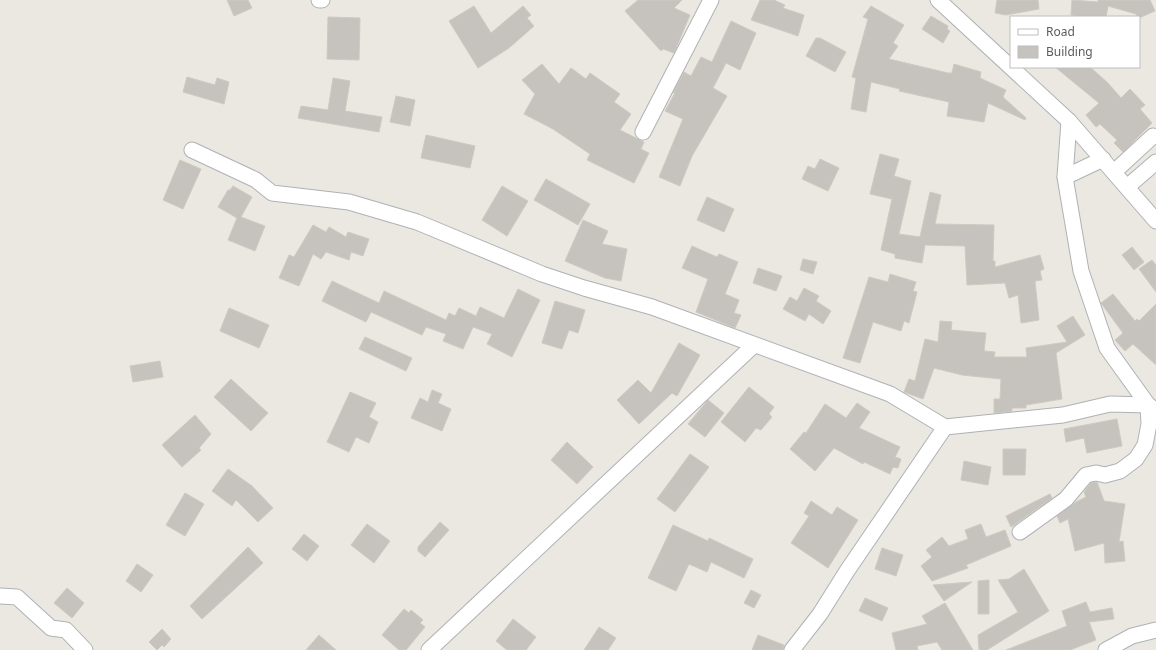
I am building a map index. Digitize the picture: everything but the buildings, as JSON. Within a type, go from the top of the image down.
[{"type":"street","points":[[643,132],[711,0]]},
{"type":"street","points":[[938,0],[1010,67]]},
{"type":"street","points":[[1012,68],[1069,121],[1156,221]]},
{"type":"street","points":[[1020,532],[1066,499],[1086,475],[1096,473],[1105,475],[1120,472],[1136,459],[1145,445],[1152,408],[1107,348],[1081,271],[1066,177],[1069,121]]},
{"type":"street","points":[[1114,172],[1153,136]]},
{"type":"street","points":[[192,150],[256,180],[272,193],[349,202],[417,222],[542,274],[584,288],[652,307],[890,394],[945,426],[1063,415],[1110,404],[1152,408]]},
{"type":"street","points":[[1066,177],[1103,159]]},
{"type":"street","points":[[1127,187],[1156,162]]},
{"type":"street","points":[[429,650],[754,345]]},
{"type":"street","points":[[792,650],[820,614],[847,571],[945,426]]},
{"type":"street","points":[[0,596],[17,597],[51,628],[66,630],[85,650]]},
{"type":"street","points":[[1106,650],[1132,636],[1156,630]]}]
